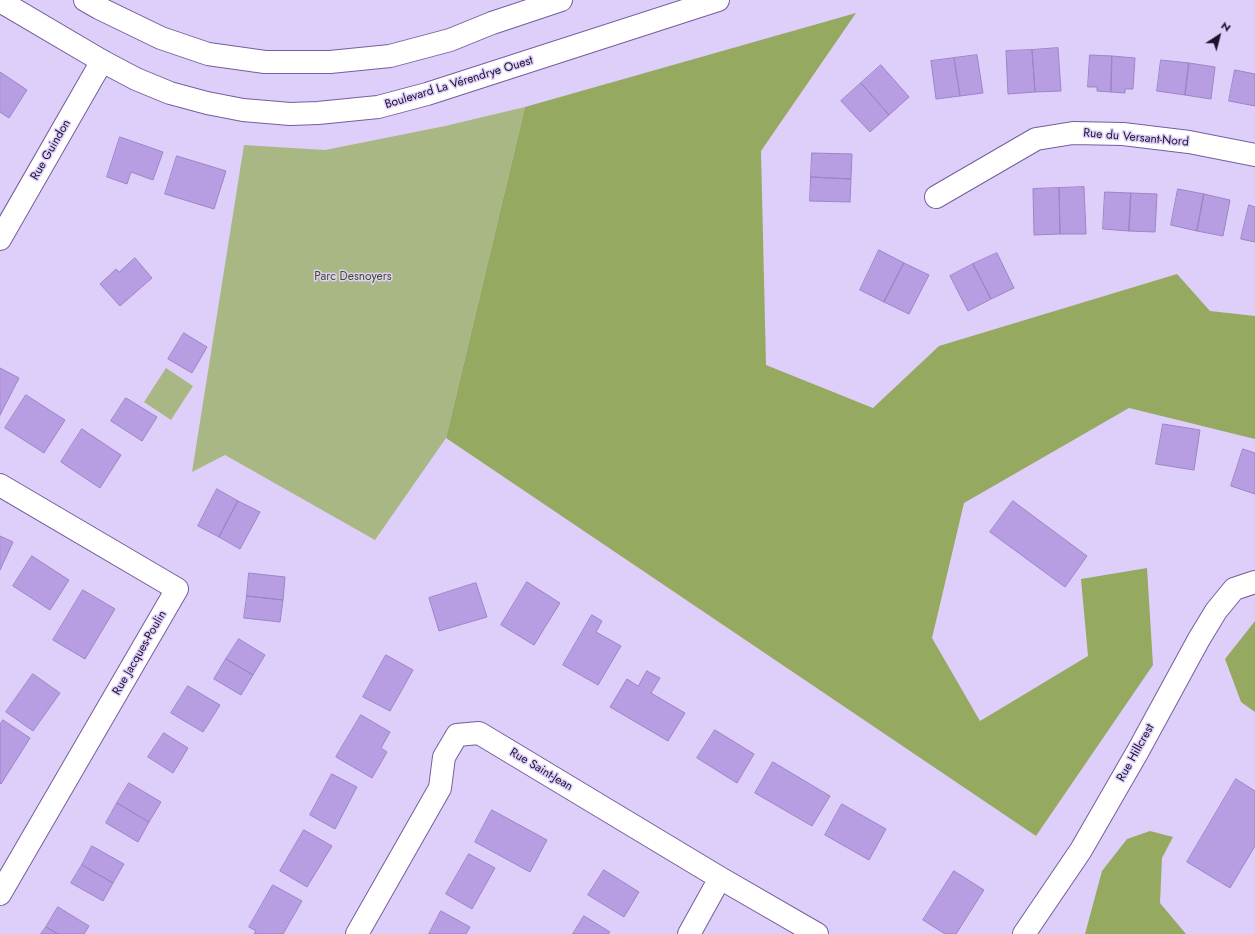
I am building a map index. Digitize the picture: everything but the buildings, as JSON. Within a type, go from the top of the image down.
[{"type":"street","points":[[84,0],[161,38],[208,54],[265,62],[330,62],[390,56],[450,40],[492,23],[561,0]]},
{"type":"street","name":"Boulevard La Vérendrye Ouest","points":[[0,1],[102,61],[136,79],[170,93],[207,103],[243,110],[290,114],[378,107],[427,94],[718,0]]},
{"type":"street","name":"Rue Guindon","points":[[0,239],[102,61]]},
{"type":"street","name":"Rue du Versant-Nord","points":[[936,197],[1036,139],[1073,133],[1122,134],[1189,142],[1255,155]]},
{"type":"street","name":"Rue Jacques-Poulin","points":[[0,485],[177,589],[0,894]]},
{"type":"street","name":"Rue Hillcrest","points":[[1024,934],[1081,850],[1138,751],[1199,639],[1216,612],[1234,589],[1255,582]]},
{"type":"street","name":"Rue Saint-Jean","points":[[357,934],[440,788],[444,757],[457,735],[479,733],[816,934]]},
{"type":"street","points":[[689,934],[720,878]]},
{"type":"green space","points":[[856,13],[761,151],[766,365],[873,408],[939,346],[1177,274],[1210,311],[1255,316],[1255,439],[1129,408],[964,503],[932,638],[980,721],[1088,656],[1081,579],[1147,568],[1153,665],[1036,836],[446,438],[525,107]]},
{"type":"green space","name":"Parc Desnoyers","points":[[525,107],[446,438],[375,540],[225,455],[192,472],[244,145],[325,150],[445,126]]},
{"type":"green space","points":[[166,368],[193,386],[171,420],[144,402]]},
{"type":"green space","points":[[1255,621],[1255,712],[1241,702],[1225,659]]},
{"type":"green space","points":[[1150,831],[1173,837],[1162,858],[1160,903],[1186,934],[1085,934],[1102,871],[1127,839]]}]
